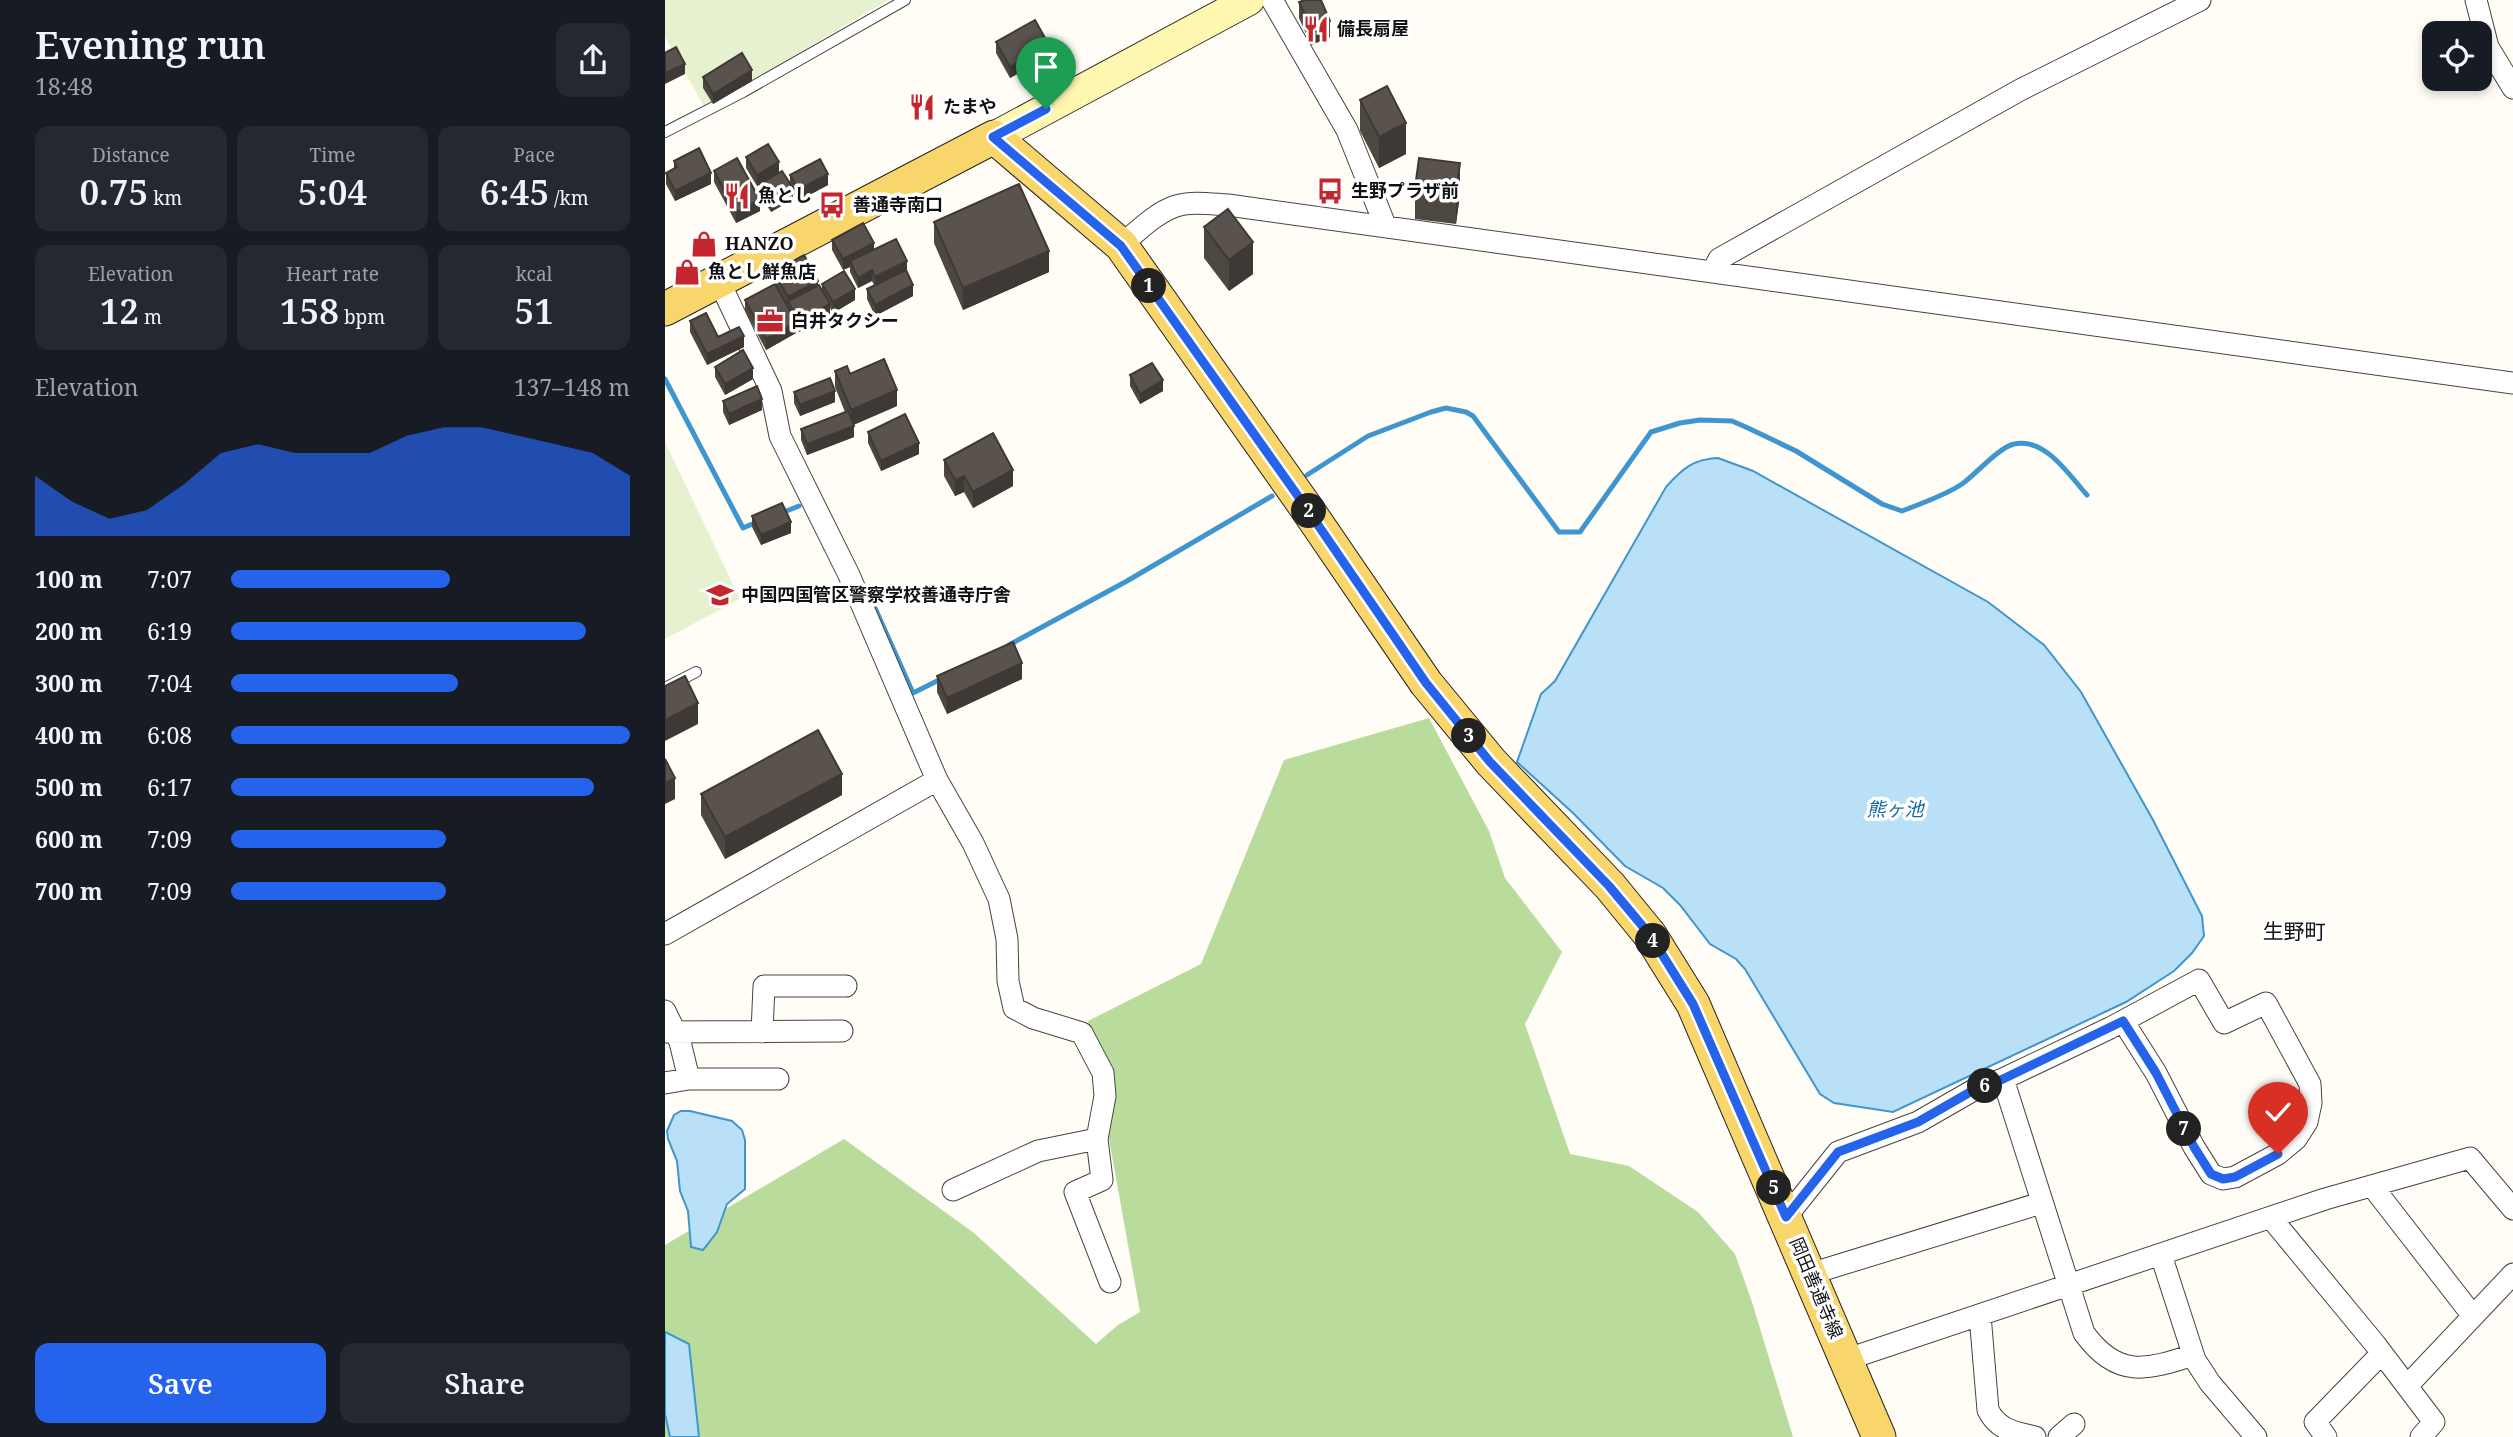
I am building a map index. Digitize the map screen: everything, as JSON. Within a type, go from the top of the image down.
[{"type":"main road","name":"岡田善通寺線","points":[[993,137],[1121,246],[1426,683],[1490,762],[1609,886],[1650,935],[1693,1004],[1879,1437]]},
{"type":"main road","points":[[665,309],[993,137]]},
{"type":"street","points":[[993,137],[1249,0]]},
{"type":"street","points":[[1272,0],[1347,130],[1385,225]]},
{"type":"street","points":[[1713,271],[1719,259],[2020,90],[2200,0]]},
{"type":"street","points":[[2476,0],[2488,47],[2513,88]]},
{"type":"street","points":[[1121,246],[1157,216],[1177,206],[1198,203],[1228,205],[2513,383]]},
{"type":"street","points":[[719,281],[771,391],[780,436],[854,587],[937,780],[973,843],[999,899],[1007,939],[1008,981],[1014,1008],[1033,1018],[1082,1033],[1103,1073],[1105,1096],[1097,1139],[1102,1180],[1075,1192],[1110,1282]]},
{"type":"street","points":[[665,934],[937,780]]},
{"type":"street","points":[[1786,1217],[1838,1152],[1918,1122],[1972,1091],[2003,1079],[2123,1021],[2199,980],[2224,1023],[2266,1003],[2310,1084],[2311,1103],[2307,1122],[2297,1139],[2278,1154],[2235,1177],[2223,1179],[2211,1174],[2156,1073],[2123,1021]]},
{"type":"street","points":[[762,1032],[764,986],[846,986]]},
{"type":"street","points":[[665,1012],[689,1079]]},
{"type":"street","points":[[670,1032],[842,1031]]},
{"type":"street","points":[[665,1083],[689,1079],[778,1079]]},
{"type":"street","points":[[2003,1079],[2084,1333],[2093,1345],[2113,1360],[2139,1369],[2156,1367],[2193,1355]]},
{"type":"street","points":[[953,1190],[1038,1151],[1097,1139]]},
{"type":"street","points":[[1845,1360],[2325,1199],[2470,1158],[2513,1209]]},
{"type":"street","points":[[2372,1186],[2473,1316]]},
{"type":"street","points":[[1810,1273],[2041,1203]]},
{"type":"street","points":[[2270,1218],[2382,1353],[2434,1422],[2421,1437]]},
{"type":"street","points":[[2161,1255],[2193,1355],[2210,1383],[2256,1437]]},
{"type":"street","points":[[2407,1385],[2513,1274]]},
{"type":"street","points":[[1980,1315],[1988,1410],[1994,1422],[2014,1432],[2035,1437]]},
{"type":"street","points":[[2326,1437],[2315,1422],[2382,1353]]},
{"type":"lane","points":[[665,132],[743,92],[905,0]]},
{"type":"lane","points":[[665,688],[696,672]]},
{"type":"green space","points":[[665,0],[888,0],[705,108],[665,37]]},
{"type":"green space","points":[[665,442],[740,599],[665,639]]},
{"type":"green space","points":[[1429,718],[1489,831],[1505,878],[1562,952],[1525,1024],[1570,1154],[1629,1166],[1698,1212],[1735,1254],[1793,1437],[665,1437],[665,1245],[844,1139],[974,1233],[1096,1344],[1118,1325],[1140,1312],[1088,1021],[1201,964],[1284,760]]},
{"type":"water","name":"熊ヶ池","points":[[1718,458],[1753,471],[1988,602],[2044,645],[2081,692],[2153,820],[2202,916],[2204,936],[2174,971],[2126,1002],[1893,1112],[1834,1103],[1820,1094],[1745,969],[1736,959],[1710,944],[1663,888],[1625,866],[1573,813],[1517,762],[1541,694],[1555,681],[1666,487],[1689,466],[1702,460]]},
{"type":"water","points":[[681,1111],[732,1121],[742,1130],[745,1140],[745,1189],[727,1204],[717,1232],[703,1250],[691,1247],[688,1211],[680,1191],[677,1161],[668,1139],[667,1131],[674,1115]]},
{"type":"water","points":[[665,1332],[689,1344],[699,1437],[670,1437],[665,1414]]},
{"type":"building","points":[[1321,0],[1330,21],[1311,29],[1299,2]]},
{"type":"building","points":[[1035,20],[1049,45],[1010,67],[996,42]]},
{"type":"building","points":[[676,47],[685,64],[665,73],[665,53]]},
{"type":"building","points":[[742,53],[752,70],[713,94],[703,77]]},
{"type":"building","points":[[1387,86],[1406,123],[1379,137],[1360,100]]},
{"type":"building","points":[[768,144],[779,162],[757,175],[746,157]]},
{"type":"building","points":[[699,148],[711,173],[675,191],[666,173],[677,167],[674,161]]},
{"type":"building","points":[[737,158],[760,200],[736,212],[714,171]]},
{"type":"building","points":[[1419,158],[1460,163],[1456,193],[1415,188]]},
{"type":"building","points":[[820,159],[828,174],[798,190],[790,175]]},
{"type":"building","points":[[782,171],[793,188],[771,202],[760,184]]},
{"type":"building","points":[[1019,184],[1049,251],[963,288],[934,222]]},
{"type":"building","points":[[1228,209],[1253,242],[1229,260],[1204,227]]},
{"type":"building","points":[[863,223],[874,243],[843,259],[832,240]]},
{"type":"building","points":[[896,239],[907,261],[875,277],[872,270],[858,278],[850,261]]},
{"type":"building","points":[[804,255],[818,281],[788,297],[774,272]]},
{"type":"building","points":[[906,270],[913,285],[875,305],[867,289]]},
{"type":"building","points":[[844,271],[855,289],[833,302],[822,284]]},
{"type":"building","points":[[775,284],[796,322],[766,339],[745,300]]},
{"type":"building","points":[[819,285],[830,304],[799,321],[788,301]]},
{"type":"building","points":[[706,313],[718,337],[739,327],[744,336],[707,354],[690,321]]},
{"type":"building","points":[[743,350],[753,368],[725,384],[715,367]]},
{"type":"building","points":[[884,359],[897,390],[851,410],[835,371],[847,366],[850,374]]},
{"type":"building","points":[[1152,363],[1163,380],[1140,394],[1130,375]]},
{"type":"building","points":[[830,378],[835,391],[800,405],[794,392]]},
{"type":"building","points":[[757,386],[762,399],[729,414],[723,401]]},
{"type":"building","points":[[848,411],[854,426],[807,444],[801,429]]},
{"type":"building","points":[[905,414],[919,443],[881,461],[868,432]]},
{"type":"building","points":[[993,433],[1013,470],[973,492],[964,476],[955,480],[944,460]]},
{"type":"building","points":[[782,503],[791,522],[761,535],[752,516]]},
{"type":"building","points":[[1013,642],[1022,663],[947,698],[937,676]]},
{"type":"building","points":[[685,676],[698,703],[665,720],[665,686]]},
{"type":"building","points":[[818,730],[842,774],[725,837],[701,794]]},
{"type":"building","points":[[665,759],[675,778],[665,783]]},
{"type":"waterway","points":[[665,379],[743,528],[757,522]]},
{"type":"waterway","points":[[1307,475],[1368,436],[1446,408],[1473,416],[1559,532],[1580,532],[1651,432],[1700,420],[1732,421],[1748,428],[1796,451],[1882,504],[1902,511],[1955,488],[2008,446],[2025,443],[2036,446],[2055,459],[2087,495]]},
{"type":"waterway","points":[[1009,645],[1127,581],[1272,496]]},
{"type":"waterway","points":[[779,514],[799,506]]},
{"type":"waterway","points":[[871,599],[913,693],[941,679]]},
{"type":"place","name":"備長扇屋","points":[[1316,29]]},
{"type":"place","name":"たまや","points":[[922,107]]},
{"type":"place","name":"生野プラザ前","points":[[1330,191]]},
{"type":"place","name":"魚とし","points":[[737,196]]},
{"type":"place","name":"善通寺南口","points":[[832,205]]},
{"type":"place","name":"HANZO","points":[[704,244]]},
{"type":"place","name":"魚とし鮮魚店","points":[[687,272]]},
{"type":"place","name":"白井タクシー","points":[[770,321]]},
{"type":"place","name":"中国四国管区警察学校善通寺庁舎","points":[[720,595]]},
{"type":"district","name":"生野町","points":[[2294,932]]},
{"type":"route","points":[[1046,109],[993,137],[1121,246],[1426,683],[1490,762],[1609,886],[1650,935],[1693,1004],[1786,1217],[1838,1152],[1918,1122],[1972,1091],[2003,1079],[2123,1021],[2156,1073],[2211,1174],[2223,1179],[2235,1177],[2278,1154]]}]
